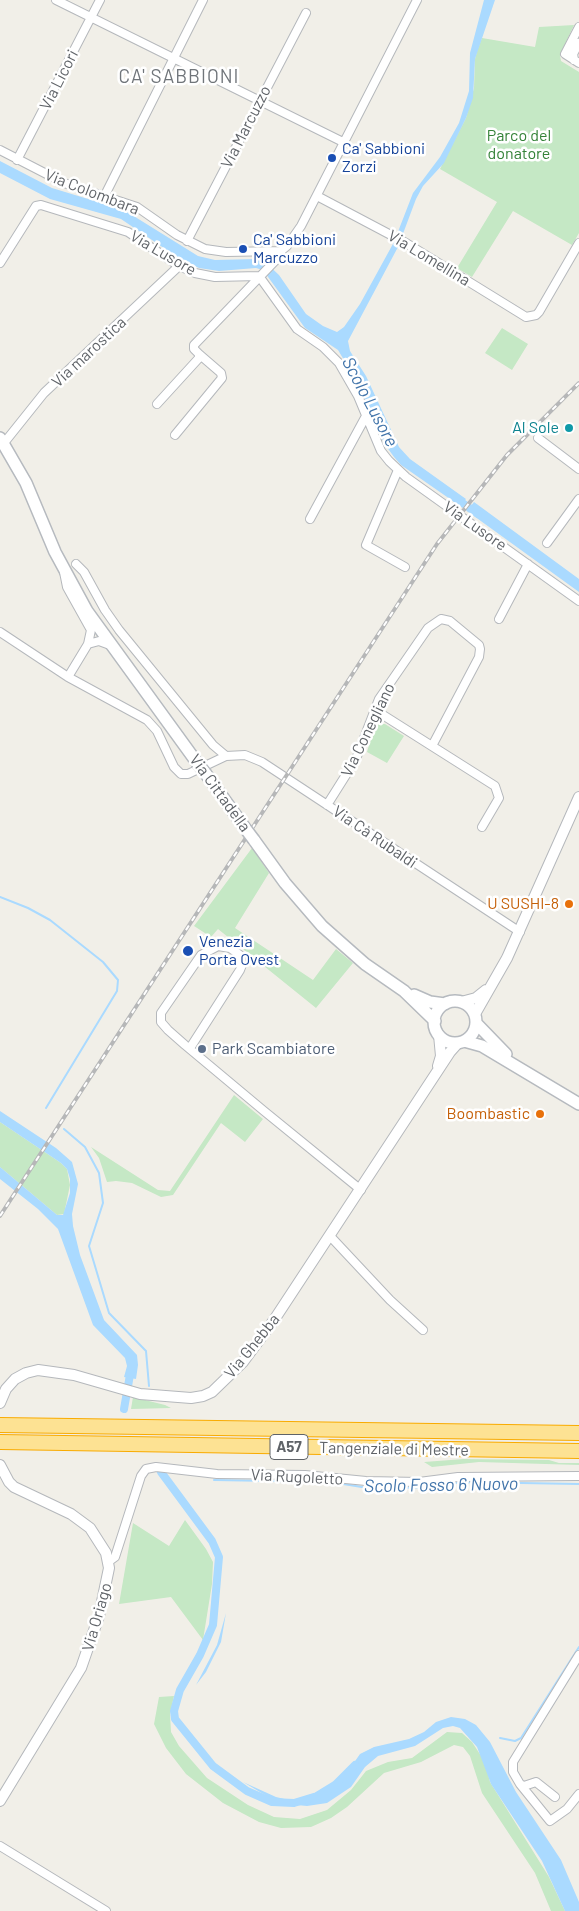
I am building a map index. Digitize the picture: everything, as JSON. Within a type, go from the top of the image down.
[{"type":"highway","name":"A57","points":[[492,1432],[517,1424],[579,1425]]},
{"type":"highway","name":"Tangenziale di Mestre","points":[[0,1425],[579,1433]]},
{"type":"highway","name":"Tangenziale di Mestre","points":[[0,1442],[579,1451]]},
{"type":"main road","name":"Via Cittadella","points":[[2,440],[6,456],[87,611],[285,883],[322,926],[365,964],[404,991],[435,1021]]},
{"type":"main road","name":"Via Cittadella","points":[[404,991],[430,1002],[445,1004]]},
{"type":"main road","points":[[520,1067],[497,1048],[462,1002],[445,1004],[436,1014],[435,1021],[439,1035],[448,1042],[473,1042],[520,1067],[579,1104]]},
{"type":"main road","points":[[461,1042],[472,1034],[475,1018]]},
{"type":"street","points":[[56,0],[345,143]]},
{"type":"street","name":"Via Licori","points":[[17,160],[100,0]]},
{"type":"street","points":[[105,195],[203,0]]},
{"type":"street","points":[[175,436],[222,378],[221,373],[194,349],[194,345],[276,260],[276,252],[289,244],[345,143],[417,0]]},
{"type":"street","name":"Via Marcuzzo","points":[[187,241],[306,12]]},
{"type":"street","points":[[576,62],[566,54],[579,27]]},
{"type":"street","points":[[576,62],[573,54],[579,43]]},
{"type":"street","name":"Via Colombara","points":[[0,150],[64,183],[137,207],[187,241],[205,249],[220,252],[276,252]]},
{"type":"street","name":"Via Lomellina","points":[[317,196],[406,243],[521,315],[530,317],[539,312],[579,243]]},
{"type":"street","name":"Via Lusore","points":[[0,263],[36,206],[41,205],[128,232],[179,266],[195,273],[214,277],[261,275],[297,329],[323,347],[339,363],[382,451],[398,470],[579,601]]},
{"type":"street","name":"Via marostica","points":[[2,440],[44,393],[179,266]]},
{"type":"street","points":[[157,404],[199,358],[199,354]]},
{"type":"street","points":[[310,518],[366,416]]},
{"type":"street","points":[[538,438],[579,469]]},
{"type":"street","points":[[398,470],[366,545],[405,567]]},
{"type":"street","points":[[547,543],[579,499]]},
{"type":"street","points":[[76,564],[84,572],[104,610],[119,630],[213,745],[226,756]]},
{"type":"street","points":[[499,619],[528,564]]},
{"type":"street","points":[[64,570],[67,587],[91,628],[88,644],[68,677]]},
{"type":"street","name":"Via Conegliano","points":[[327,805],[356,758],[379,699],[428,628],[437,620],[450,621],[479,645],[480,653],[432,746]]},
{"type":"street","name":"Via Cà Rubaldi","points":[[0,632],[68,677],[147,720],[157,731],[174,767],[181,774],[188,774],[226,756],[245,755],[262,762],[520,932]]},
{"type":"street","points":[[88,644],[99,640],[112,647]]},
{"type":"street","points":[[375,710],[498,790],[499,798],[482,827]]},
{"type":"street","points":[[475,1018],[520,932],[579,798]]},
{"type":"street","points":[[188,1046],[240,970],[242,965],[240,955],[230,948],[218,946],[201,955],[161,1013],[160,1022],[188,1046],[361,1190]]},
{"type":"street","points":[[462,1002],[476,998],[496,981]]},
{"type":"street","name":"Via Ghebba","points":[[432,1079],[441,1056],[439,1035]]},
{"type":"street","name":"Via Ghebba","points":[[0,1403],[6,1389],[15,1379],[38,1370],[67,1374],[140,1394],[191,1398],[203,1396],[222,1384],[243,1362],[269,1327],[361,1190],[432,1079],[461,1042]]},
{"type":"street","points":[[330,1236],[390,1300],[423,1330]]},
{"type":"street","name":"Via Oriago","points":[[0,1465],[2,1471],[14,1487],[71,1514],[90,1528],[101,1544],[108,1562],[109,1574],[90,1648],[81,1668],[0,1801]]},
{"type":"street","name":"Via Rugoletto","points":[[108,1562],[115,1557],[141,1476],[146,1470],[156,1467],[217,1474],[305,1475],[366,1481],[419,1482],[458,1477],[579,1476]]},
{"type":"street","points":[[579,1655],[515,1757],[513,1772],[520,1784],[550,1821],[567,1809],[579,1794]]},
{"type":"street","points":[[520,1784],[524,1786],[536,1782],[555,1797]]},
{"type":"street","points":[[0,1846],[106,1911]]},
{"type":"green space","name":"Parco del donatore","points":[[574,25],[560,55],[561,61],[579,72],[579,233],[572,245],[513,211],[472,277],[457,268],[497,202],[440,169],[466,118],[474,88],[475,59],[482,38],[535,47],[539,27]]},
{"type":"green space","points":[[502,328],[528,344],[512,370],[485,353]]},
{"type":"green space","points":[[379,724],[385,724],[404,736],[387,763],[367,752],[374,728]]},
{"type":"green space","points":[[252,848],[269,873],[235,928],[313,980],[336,949],[353,963],[316,1008],[218,929],[211,937],[194,926]]},
{"type":"green space","points":[[234,1095],[263,1119],[245,1142],[221,1123],[173,1195],[161,1197],[132,1183],[107,1182],[99,1158],[91,1147],[158,1190],[170,1191]]},
{"type":"green space","points":[[0,1122],[67,1169],[70,1185],[64,1214],[57,1215],[0,1167]]},
{"type":"green space","points":[[133,1397],[165,1405],[171,1408],[131,1409]]},
{"type":"green space","points":[[464,1459],[549,1460],[559,1463],[579,1463],[579,1465],[479,1462],[432,1467],[424,1462]]},
{"type":"green space","points":[[185,1520],[213,1562],[212,1584],[203,1640],[171,1597],[119,1604],[133,1523],[169,1546]]},
{"type":"green space","points":[[174,1696],[170,1714],[171,1732],[179,1746],[207,1778],[248,1805],[274,1817],[300,1819],[327,1810],[351,1790],[366,1771],[388,1762],[412,1758],[447,1732],[462,1733],[472,1742],[485,1762],[490,1782],[549,1877],[565,1911],[551,1911],[535,1873],[482,1793],[470,1756],[463,1747],[454,1745],[421,1762],[384,1773],[347,1807],[331,1818],[311,1827],[281,1828],[259,1822],[223,1803],[186,1774],[166,1748],[154,1724],[159,1697]]},
{"type":"water","points":[[484,0],[495,0],[475,59],[473,98],[466,118],[444,163],[423,186],[416,199],[398,247],[348,341],[350,351],[366,376],[399,447],[410,459],[466,499],[460,506],[401,465],[394,457],[384,443],[356,380],[338,350],[305,328],[263,270],[256,268],[219,271],[199,268],[180,259],[121,219],[50,199],[0,173],[0,161],[52,188],[124,210],[198,256],[215,260],[257,259],[264,261],[279,275],[306,314],[323,326],[337,332],[344,327],[360,304],[394,242],[413,193],[440,157],[459,123],[469,91],[470,53]]},
{"type":"water","points":[[474,502],[579,579],[579,592],[467,511]]},
{"type":"water","points":[[0,1111],[56,1148],[72,1162],[78,1184],[72,1214],[73,1226],[80,1255],[104,1320],[137,1355],[136,1379],[124,1377],[127,1366],[125,1358],[93,1325],[58,1229],[38,1209],[0,1179],[0,1167],[57,1215],[63,1215],[70,1193],[70,1179],[67,1169],[0,1122]]},
{"type":"water","points":[[226,1613],[221,1642],[206,1672],[196,1685],[217,1645]]},
{"type":"water","points":[[451,1717],[465,1719],[476,1725],[490,1742],[516,1792],[561,1860],[579,1902],[579,1911],[565,1911],[542,1861],[491,1784],[477,1747],[460,1728],[453,1726],[443,1728],[415,1746],[378,1756],[365,1767],[351,1787],[327,1803],[307,1806],[286,1804],[270,1798],[243,1782],[276,1797],[293,1801],[319,1796],[344,1777],[360,1754],[374,1747],[409,1739],[424,1732],[436,1722]]},
{"type":"waterway","name":"Scolo Lusore","points":[[454,497],[478,514]]},
{"type":"waterway","name":"Scolo Fosso 6 Nuovo","points":[[0,897],[28,908],[50,920],[103,962],[118,980],[117,991],[46,1108]]},
{"type":"waterway","name":"Scolo Fosso 6 Nuovo","points":[[64,1129],[85,1147],[99,1173],[103,1203],[89,1246],[109,1313],[146,1351],[149,1386]]},
{"type":"waterway","points":[[124,1409],[131,1369]]},
{"type":"waterway","points":[[161,1472],[212,1541],[219,1557],[213,1625],[200,1655],[180,1690],[174,1711],[175,1719],[213,1766],[247,1791],[272,1802],[294,1803],[317,1796],[335,1785],[355,1765]]},
{"type":"waterway","name":"Scolo Fosso 6 Nuovo","points":[[214,1480],[331,1482],[374,1489],[428,1487],[462,1482],[579,1484]]},
{"type":"waterway","name":"Scolo Fosso 6 Nuovo","points":[[500,1738],[515,1741],[521,1738],[579,1647]]},
{"type":"railway","points":[[0,1216],[437,544],[507,455],[579,383]]},
{"type":"place","name":"Ca' Sabbioni Zorzi","points":[[332,158]]},
{"type":"place","name":"Ca' Sabbioni Marcuzzo","points":[[243,249]]},
{"type":"place","name":"Al Sole","points":[[569,428]]},
{"type":"place","name":"U SUSHI-8","points":[[569,904]]},
{"type":"place","name":"Venezia Porta Ovest","points":[[188,951]]},
{"type":"place","name":"Park Scambiatore","points":[[202,1049]]},
{"type":"place","name":"Boombastic","points":[[540,1114]]},
{"type":"district","name":"CA' SABBIONI","points":[[179,77]]}]
